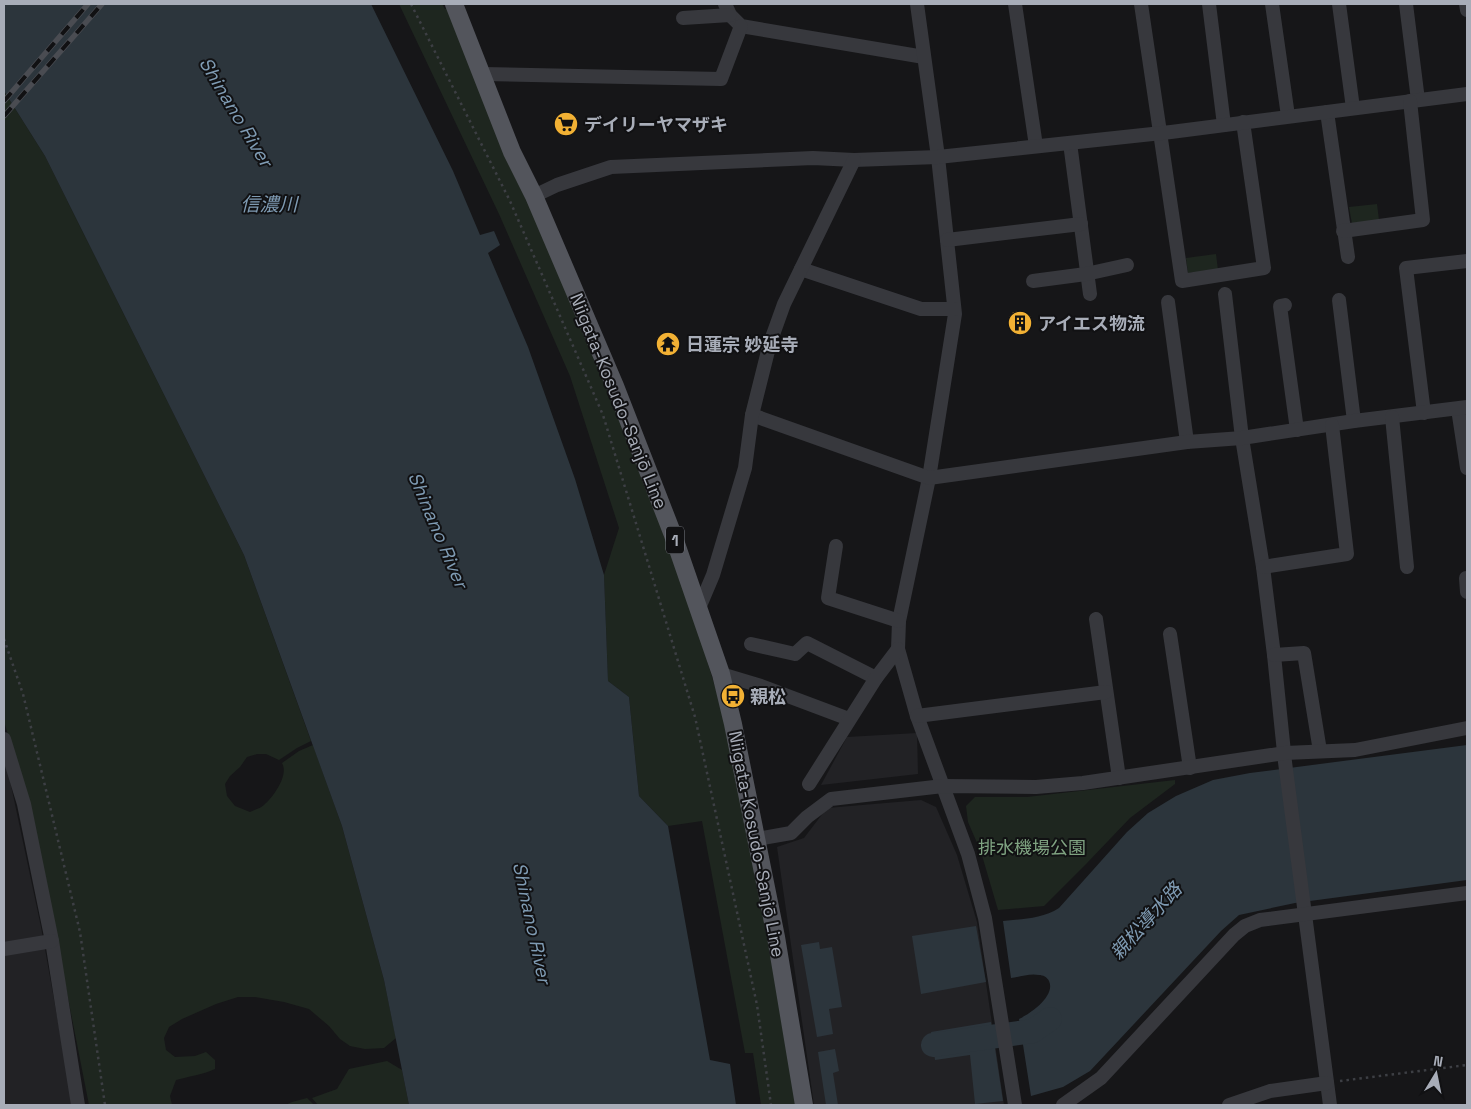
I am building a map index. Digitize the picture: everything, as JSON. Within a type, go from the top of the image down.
[{"type":"main road","name":"Niigata-Kosudo-Sanjō Line","points":[[454,4],[512,152],[534,196],[615,386],[673,534],[721,674],[733,724],[776,937],[804,1105]]},
{"type":"street","points":[[917,4],[938,157],[955,314],[929,478],[900,621],[898,649],[917,716],[968,854],[985,918],[1015,1105]]},
{"type":"street","points":[[1015,4],[1036,146]]},
{"type":"street","points":[[1141,4],[1182,281],[1264,268],[1243,122]]},
{"type":"street","points":[[1209,4],[1224,125]]},
{"type":"street","points":[[1272,4],[1288,116]]},
{"type":"street","points":[[1339,4],[1353,108]]},
{"type":"street","points":[[1343,231],[1423,220],[1406,4]]},
{"type":"street","points":[[1466,4],[1467,10]]},
{"type":"street","points":[[683,18],[727,10],[741,26],[924,57]]},
{"type":"street","points":[[482,74],[721,79],[741,26]]},
{"type":"street","points":[[534,196],[557,185],[611,167],[813,158],[854,160],[938,157],[1159,133],[1467,94]]},
{"type":"street","points":[[1327,112],[1348,258]]},
{"type":"street","points":[[1070,143],[1090,294]]},
{"type":"street","points":[[699,608],[714,575],[745,468],[752,415],[770,343],[784,304],[854,160]]},
{"type":"street","points":[[947,240],[1081,224]]},
{"type":"street","points":[[1424,413],[1406,268],[1467,261]]},
{"type":"street","points":[[1033,281],[1086,274],[1127,265]]},
{"type":"street","points":[[801,269],[921,309],[954,308]]},
{"type":"street","points":[[1225,294],[1242,438],[1263,567],[1285,757],[1330,1105]]},
{"type":"street","points":[[1339,300],[1354,421]]},
{"type":"street","points":[[1168,302],[1188,442]]},
{"type":"street","points":[[1285,305],[1280,306],[1297,430]]},
{"type":"street","points":[[752,415],[929,478],[1188,442],[1242,438],[1354,421],[1463,408],[1467,468]]},
{"type":"street","points":[[1392,417],[1407,567]]},
{"type":"street","points":[[1263,567],[1347,554],[1332,425]]},
{"type":"street","points":[[836,546],[828,598],[900,621]]},
{"type":"street","points":[[1467,578],[1467,592]]},
{"type":"street","points":[[1096,619],[1119,778]]},
{"type":"street","points":[[1170,634],[1190,768]]},
{"type":"street","points":[[751,644],[795,654],[807,643],[876,678]]},
{"type":"street","points":[[809,784],[876,678],[898,649]]},
{"type":"street","points":[[1274,655],[1304,653],[1320,751]]},
{"type":"street","points":[[721,674],[761,686],[849,719]]},
{"type":"street","points":[[917,716],[1106,692]]},
{"type":"street","points":[[757,839],[791,833],[807,816],[832,799],[943,786],[1036,787],[1083,783],[1320,751],[1355,750],[1467,728]]},
{"type":"street","points":[[4,739],[24,804],[52,941],[78,1105]]},
{"type":"street","points":[[1063,1105],[1101,1078],[1234,935],[1245,926],[1305,908],[1467,893]]},
{"type":"street","points":[[4,949],[52,941]]},
{"type":"street","points":[[1229,1105],[1270,1091],[1327,1083]]},
{"type":"path","points":[[412,4],[510,201],[603,415],[695,717],[757,1005],[771,1105]]},
{"type":"path","points":[[4,639],[23,694],[80,932],[104,1105]]},
{"type":"path","points":[[1327,1083],[1467,1065]]},
{"type":"shaded area","points":[[917,733],[918,774],[821,785],[847,737]]},
{"type":"shaded area","points":[[4,760],[41,927],[73,1105],[4,1105]]},
{"type":"shaded area","points":[[921,800],[936,807],[957,855],[977,922],[1004,1105],[814,1105],[777,847],[804,838],[827,808]]},
{"type":"green space","points":[[399,4],[442,4],[445,9],[449,6],[574,304],[686,589],[729,734],[772,951],[797,1105],[761,1105],[753,1053],[745,1053],[702,821],[668,826],[639,796],[629,697],[608,681],[604,575],[619,528],[570,376],[499,214]]},
{"type":"green space","points":[[4,91],[45,156],[244,555],[311,741],[279,760],[266,754],[247,757],[225,784],[227,796],[235,806],[250,812],[261,807],[272,796],[282,779],[284,768],[282,763],[299,751],[313,745],[342,826],[384,980],[396,1038],[384,1048],[365,1049],[350,1046],[340,1039],[329,1026],[309,1009],[255,997],[238,997],[216,1004],[169,1027],[164,1038],[166,1050],[175,1057],[195,1056],[206,1052],[215,1060],[215,1069],[176,1080],[170,1096],[172,1105],[89,1105],[35,830],[4,721]]},
{"type":"green space","points":[[1377,204],[1379,220],[1352,224],[1349,207]]},
{"type":"green space","points":[[1216,254],[1218,270],[1188,273],[1186,258]]},
{"type":"green space","name":"排水機場公園","points":[[1175,780],[1175,784],[1130,818],[1044,906],[998,910],[981,852],[968,822],[966,806],[975,797],[1027,797]]},
{"type":"green space","points":[[387,1061],[402,1070],[409,1105],[318,1105],[312,1098],[337,1089],[349,1069]]},
{"type":"green space","points":[[307,1098],[314,1105],[285,1105],[292,1102]]},
{"type":"water","name":"信濃川","points":[[4,4],[371,4],[453,171],[480,235],[494,231],[500,245],[488,253],[528,347],[575,479],[604,575],[608,681],[629,697],[639,796],[668,826],[710,1060],[730,1064],[736,1105],[409,1105],[384,980],[342,826],[244,555],[45,156],[4,91]]},
{"type":"water","points":[[1467,745],[1467,880],[1295,903],[1239,915],[1221,931],[1090,1071],[1063,1087],[1031,1096],[1019,1019],[1041,1004],[1049,993],[1050,987],[1049,981],[1042,975],[1032,974],[1011,978],[1003,921],[1039,916],[1059,908],[1127,832],[1148,813],[1176,796],[1213,780],[1250,773]]},
{"type":"water","points":[[976,926],[986,982],[921,994],[912,936]]},
{"type":"water","points":[[819,942],[820,949],[832,947],[842,1007],[829,1009],[833,1034],[817,1037],[801,945]]},
{"type":"water","points":[[991,1022],[1003,1101],[975,1104],[970,1055],[935,1060],[931,1032]]},
{"type":"water","points":[[835,1049],[839,1071],[833,1073],[838,1105],[826,1105],[818,1052]]},
{"type":"waterway","name":"親松導水路","points":[[933,1045],[1033,1031],[1050,1019]]},
{"type":"railway","points":[[4,101],[88,4]]},
{"type":"railway","points":[[4,116],[102,4]]},
{"type":"place","name":"デイリーヤマザキ","points":[[566,124]]},
{"type":"place","name":"アイエス物流","points":[[1020,323]]},
{"type":"place","name":"日蓮宗 妙延寺","points":[[668,344]]},
{"type":"place","name":"親松","points":[[733,696]]},
{"type":"water label","name":"Shinano River","points":[[236,112]]},
{"type":"water label","name":"Shinano River","points":[[438,530]]},
{"type":"water label","name":"Shinano River","points":[[532,923]]}]
